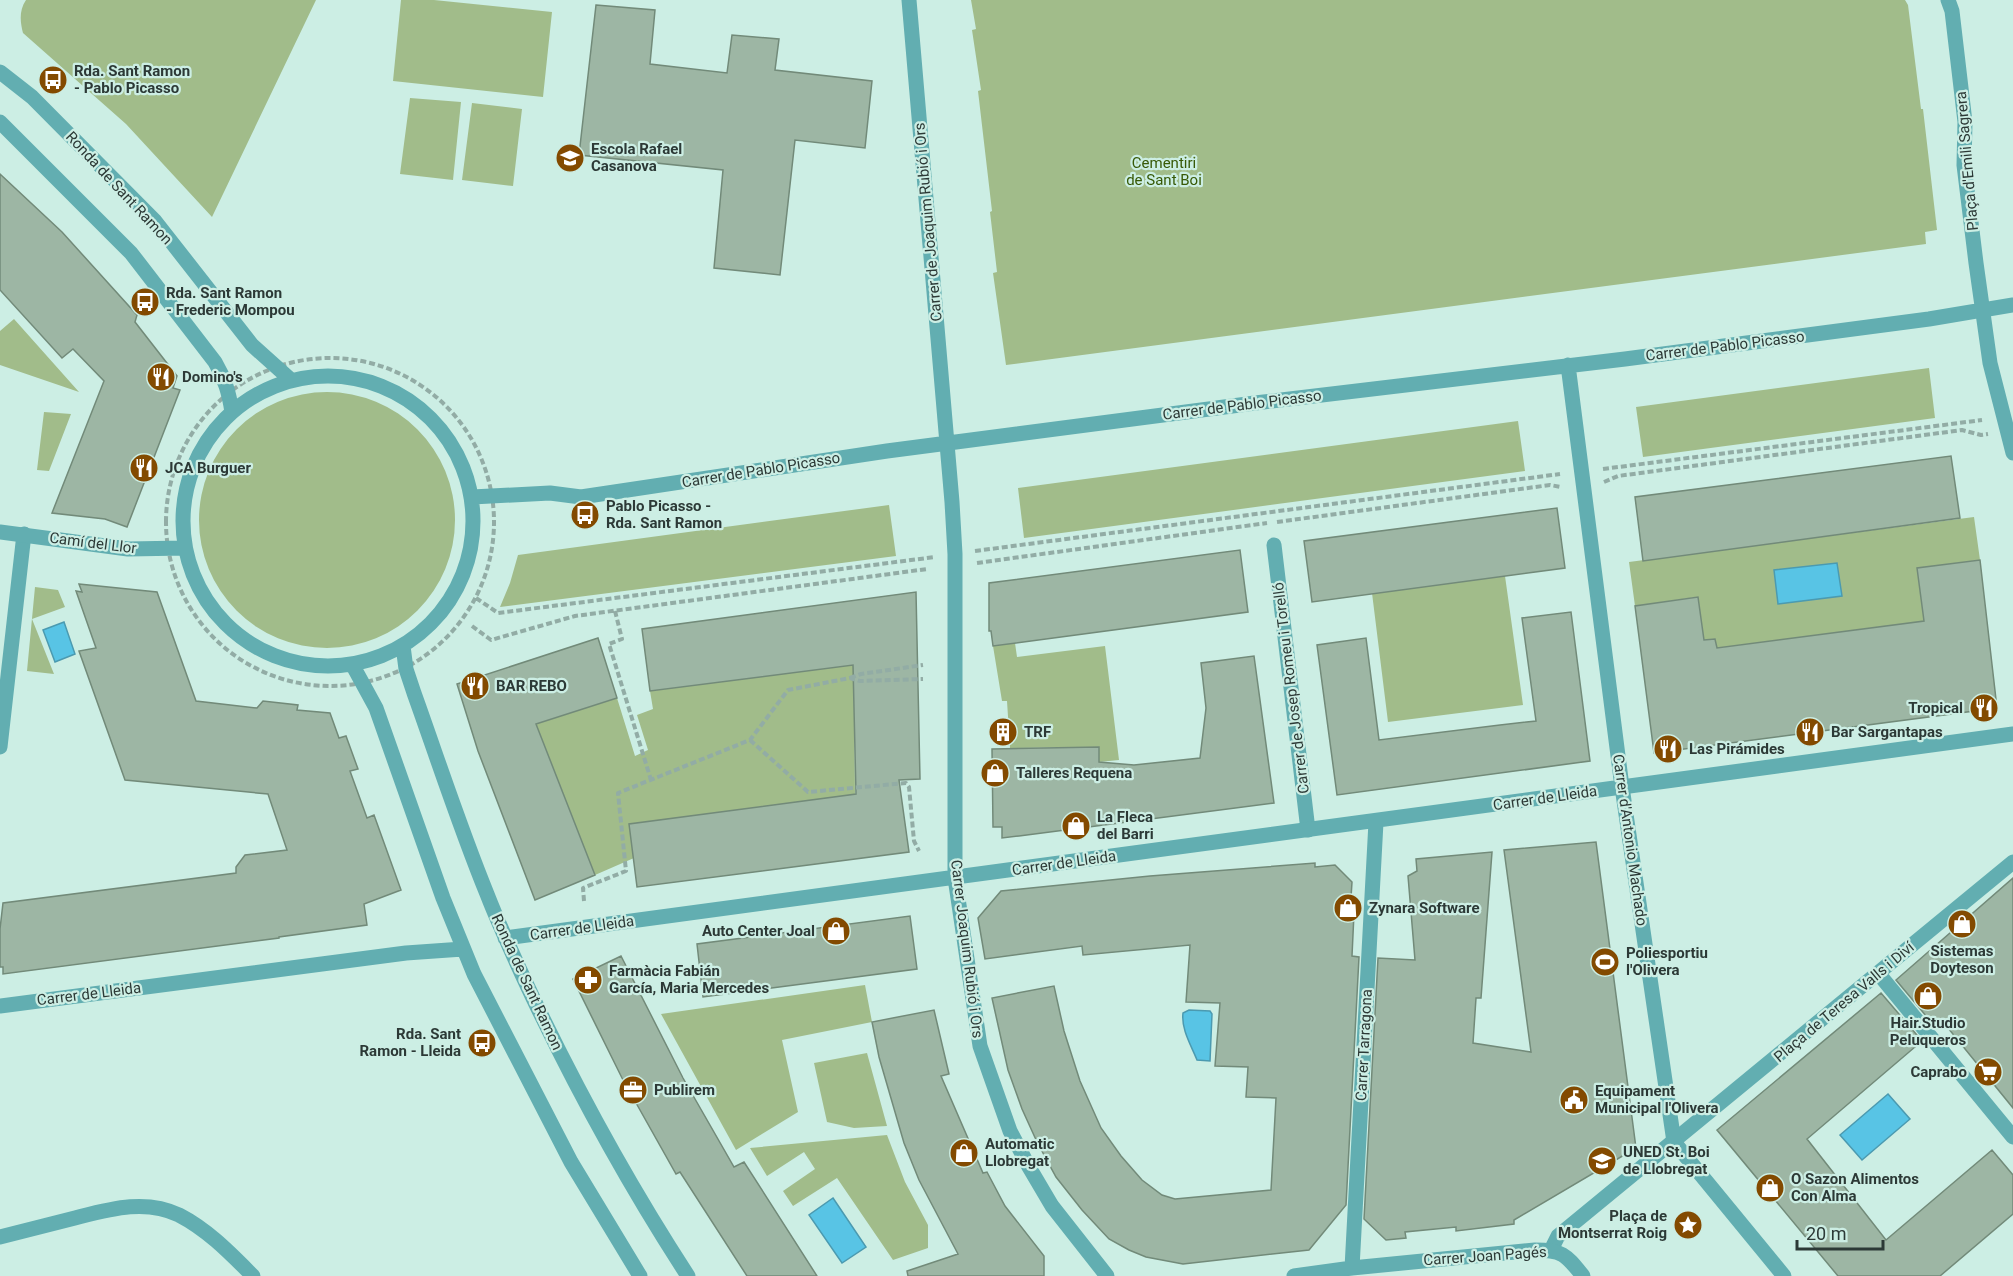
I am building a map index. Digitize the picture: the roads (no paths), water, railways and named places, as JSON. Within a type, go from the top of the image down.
[{"type":"street","name":"Carrer de Joaquim Rubió i Ors","points":[[909,0],[948,443]]},
{"type":"street","name":"Plaça d'Emili Sagrera","points":[[1950,5],[1965,122],[1964,165],[1990,363],[2013,453]]},
{"type":"street","name":"Ronda de Sant Ramon","points":[[0,72],[32,97],[155,220],[252,345],[291,380]]},
{"type":"street","points":[[0,122],[131,253],[215,362],[224,377],[232,412]]},
{"type":"street","name":"Carrer de Pablo Picasso","points":[[472,497],[550,493],[581,497],[948,443],[1917,321],[2013,305]]},
{"type":"street","name":"Carrer d'Antonio Machado","points":[[1568,365],[1622,787],[1674,1142]]},
{"type":"street","points":[[334,376],[362,380],[389,389],[414,403],[435,422],[452,444],[465,470],[472,497],[474,532],[460,582],[447,604],[430,624],[403,645],[378,657],[352,664],[311,665],[291,661],[272,655],[236,634],[215,612],[198,587],[185,548],[183,511],[190,474],[207,440],[232,412],[260,393],[291,380],[334,376]]},
{"type":"street","name":"Carrer Joaquim Rubió i Ors","points":[[948,443],[955,554],[955,878],[980,1046],[1010,1131],[1053,1206],[1107,1276]]},
{"type":"street","name":"Camí del Llor","points":[[0,532],[128,549],[185,548]]},
{"type":"street","points":[[0,747],[24,534]]},
{"type":"street","name":"Carrer de Josep Romeu i Torelló","points":[[1274,545],[1308,830]]},
{"type":"street","name":"Ronda de Sant Ramon","points":[[403,645],[406,669],[486,894],[505,938],[560,1055],[598,1127],[688,1276]]},
{"type":"street","points":[[352,664],[376,708],[442,898],[463,949],[502,1030],[571,1161],[640,1276]]},
{"type":"street","points":[[1622,787],[2013,734]]},
{"type":"street","name":"Carrer de Lleida","points":[[505,938],[1622,787]]},
{"type":"street","name":"Carrer Tarragona","points":[[1352,1268],[1376,822]]},
{"type":"street","name":"Plaça de Teresa Valls i Diví","points":[[1674,1142],[2013,862]]},
{"type":"street","name":"Carrer de Lleida","points":[[0,1006],[406,953],[463,949]]},
{"type":"street","points":[[1878,973],[2013,1137]]},
{"type":"street","points":[[1551,1250],[1557,1236],[1674,1142],[1784,1276]]},
{"type":"street","points":[[0,1237],[109,1209],[154,1207],[177,1214],[197,1225],[223,1245],[253,1276]]},
{"type":"street","name":"Carrer Joan Pagés","points":[[1294,1276],[1535,1250],[1551,1250],[1567,1257],[1583,1276]]},
{"type":"water","points":[[1837,563],[1842,596],[1778,604],[1774,570]]},
{"type":"water","points":[[64,622],[75,654],[55,662],[43,630]]},
{"type":"water","points":[[1189,1010],[1210,1011],[1212,1014],[1210,1061],[1197,1060],[1189,1043],[1183,1013]]},
{"type":"water","points":[[1888,1094],[1910,1119],[1862,1160],[1840,1135]]},
{"type":"water","points":[[833,1198],[866,1247],[842,1263],[809,1215]]},
{"type":"place","name":"Rda. Sant Ramon - Pablo Picasso","points":[[53,80]]},
{"type":"place","name":"Escola Rafael Casanova","points":[[570,158]]},
{"type":"place","name":"Rda. Sant Ramon - Frederic Mompou","points":[[145,302]]},
{"type":"place","name":"Domino's","points":[[161,377]]},
{"type":"place","name":"JCA Burguer","points":[[144,468]]},
{"type":"place","name":"Pablo Picasso - Rda. Sant Ramon","points":[[585,515]]},
{"type":"place","name":"BAR REBO","points":[[475,686]]},
{"type":"place","name":"Tropical","points":[[1984,708]]},
{"type":"place","name":"TRF","points":[[1003,732]]},
{"type":"place","name":"Bar Sargantapas","points":[[1810,732]]},
{"type":"place","name":"Las Pirámides","points":[[1668,749]]},
{"type":"place","name":"Talleres Requena","points":[[995,773]]},
{"type":"place","name":"La Fleca del Barri","points":[[1076,826]]},
{"type":"place","name":"Zynara Software","points":[[1348,908]]},
{"type":"place","name":"Sistemas Doyteson","points":[[1962,924]]},
{"type":"place","name":"Auto Center Joal","points":[[836,931]]},
{"type":"place","name":"Poliesportiu l'Olivera","points":[[1605,962]]},
{"type":"place","name":"Farmàcia Fabián García, Maria Mercedes","points":[[588,980]]},
{"type":"place","name":"Hair.Studio Peluqueros","points":[[1928,996]]},
{"type":"place","name":"Rda. Sant Ramon - Lleida","points":[[482,1043]]},
{"type":"place","name":"Caprabo","points":[[1988,1072]]},
{"type":"place","name":"Publirem","points":[[633,1090]]},
{"type":"place","name":"Equipament Municipal l'Olivera","points":[[1574,1100]]},
{"type":"place","name":"Automatic Llobregat","points":[[964,1153]]},
{"type":"place","name":"UNED St. Boi de Llobregat","points":[[1602,1161]]},
{"type":"place","name":"O Sazon Alimentos Con Alma","points":[[1770,1188]]},
{"type":"place","name":"Plaça de Montserrat Roig","points":[[1688,1225]]},
{"type":"park label","name":"Cementiri de Sant Boi","points":[[1164,172]]}]
